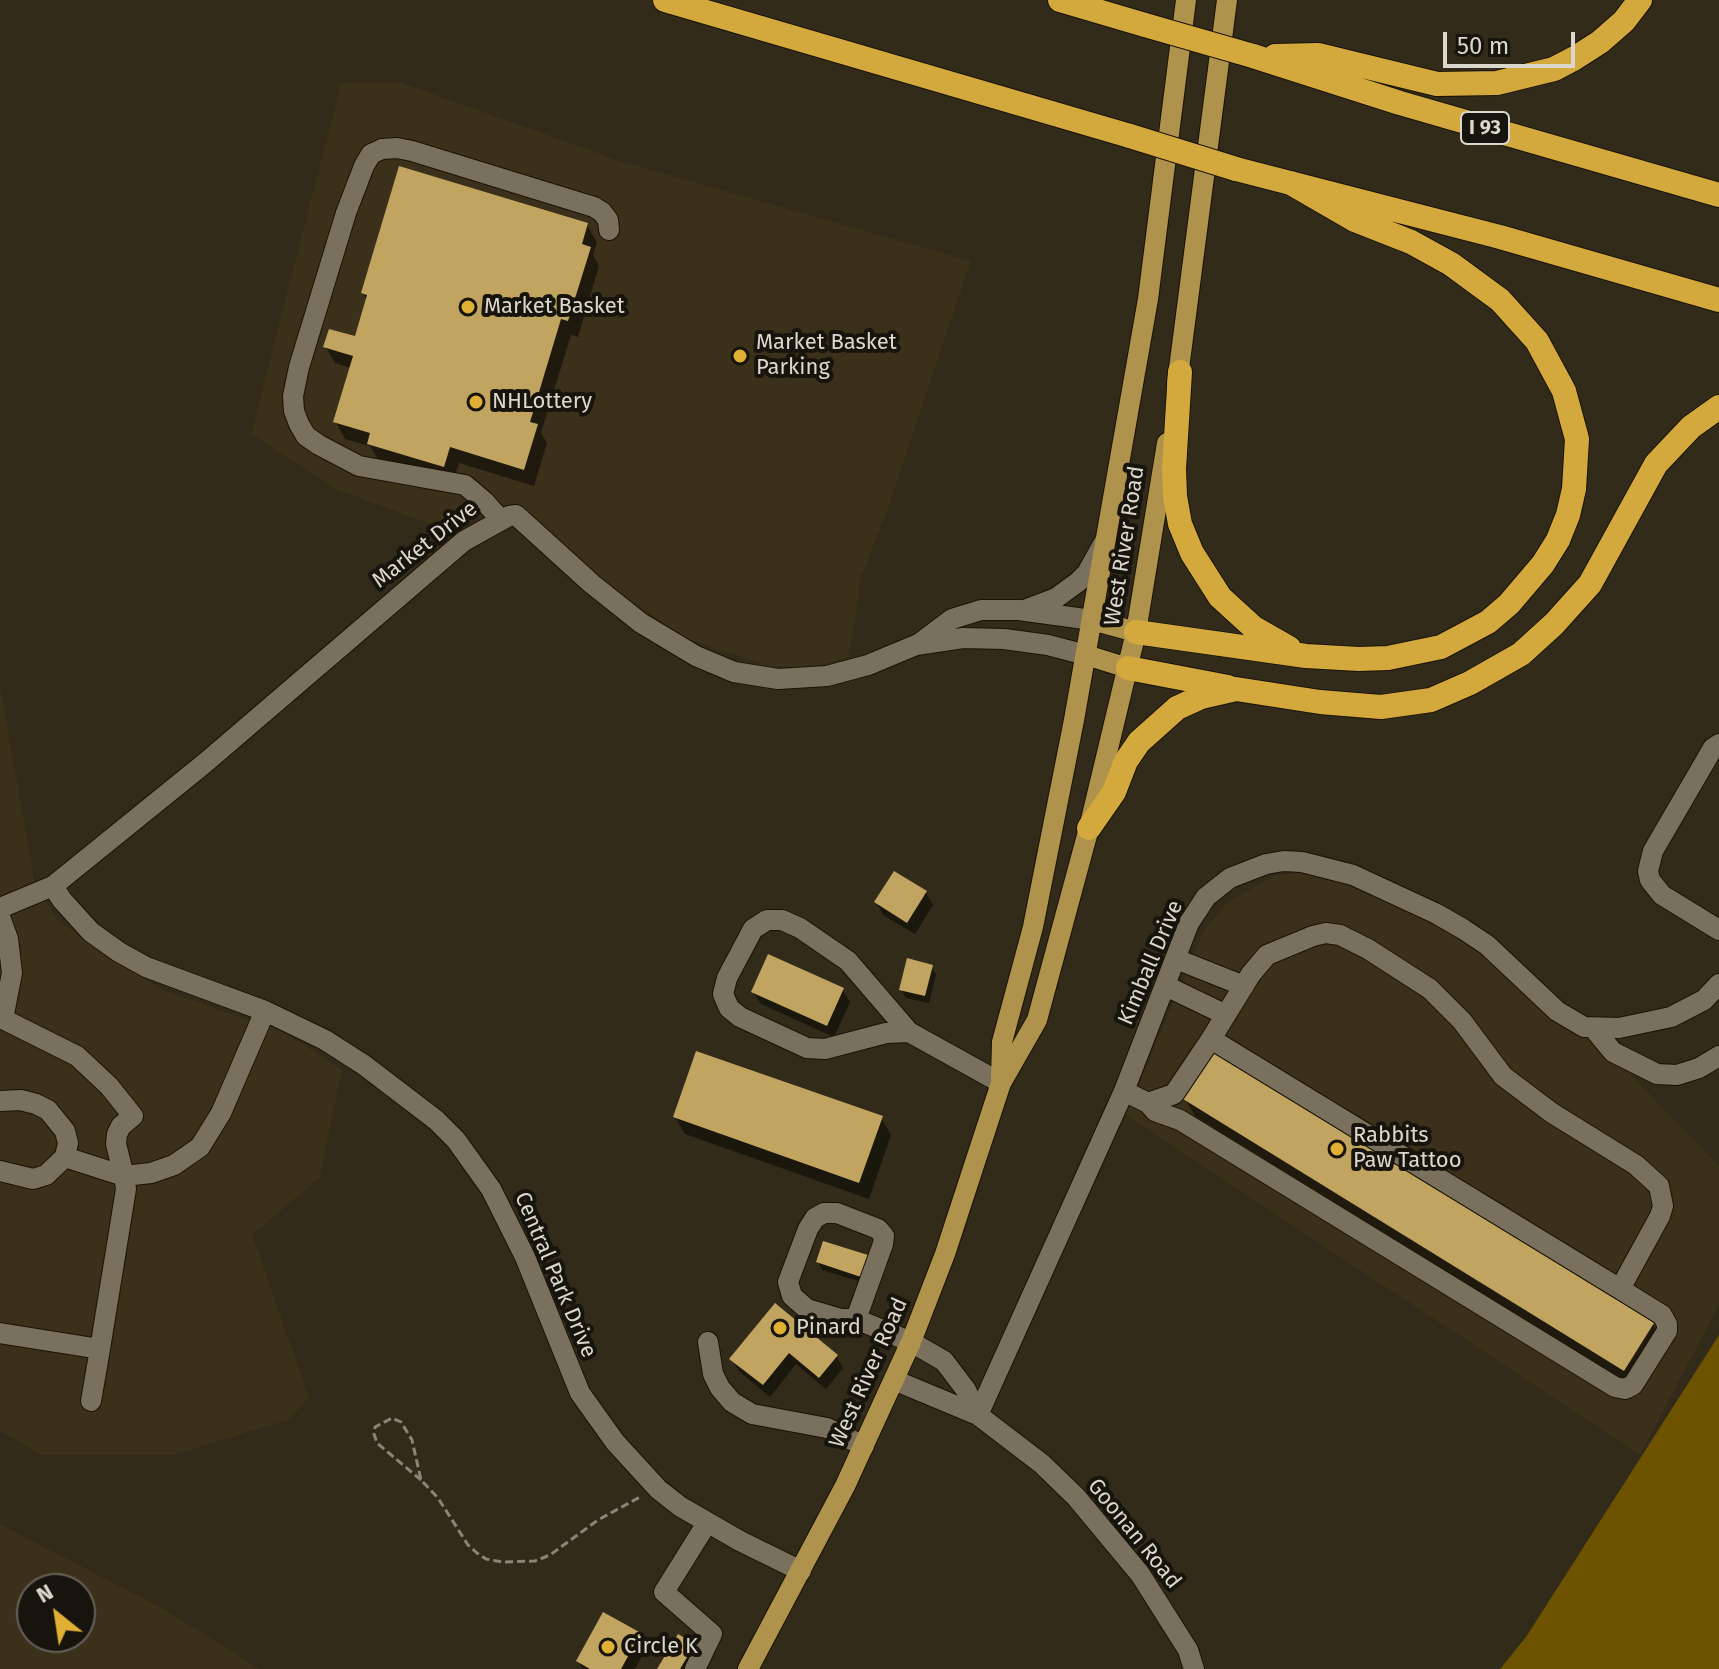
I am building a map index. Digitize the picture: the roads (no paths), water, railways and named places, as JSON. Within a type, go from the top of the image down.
[{"type":"highway","points":[[665,0],[1236,169],[1500,237],[1719,300]]},
{"type":"highway","name":"I 93","points":[[1060,0],[1253,56],[1414,108],[1719,195]]},
{"type":"highway","points":[[1253,56],[1318,55],[1437,84],[1497,83],[1554,69],[1575,58],[1624,21],[1640,0]]},
{"type":"highway","points":[[1136,632],[1306,656],[1359,659],[1388,658],[1441,647],[1488,622],[1528,584],[1558,540],[1568,515],[1574,489],[1577,439],[1564,391],[1537,341],[1500,300],[1451,264],[1411,242],[1355,220],[1291,183]]},
{"type":"highway","points":[[1180,372],[1175,496],[1180,524],[1192,553],[1204,575],[1235,612],[1274,641],[1306,656]]},
{"type":"highway","points":[[1128,668],[1320,702],[1381,707],[1431,700],[1470,683],[1521,654],[1554,624],[1590,584],[1656,464],[1691,427],[1719,407]]},
{"type":"highway","points":[[1089,828],[1114,792],[1126,761],[1156,724],[1177,708],[1201,697],[1236,689]]},
{"type":"main road","name":"West River Road","points":[[1001,1083],[1002,1042],[1033,927],[1086,655],[1148,299],[1186,0]]},
{"type":"main road","name":"West River Road","points":[[748,1669],[864,1446],[911,1342],[945,1254],[1001,1083],[1037,1020],[1089,828],[1136,632],[1180,372],[1227,0]]},
{"type":"main road","points":[[1092,620],[1136,632]]},
{"type":"main road","points":[[1086,655],[1128,668]]},
{"type":"street","points":[[500,519],[465,485],[359,466],[306,436],[299,424],[293,396],[299,367],[346,213],[371,154],[397,148],[594,207],[608,220],[609,230]]},
{"type":"street","name":"Market Drive","points":[[0,908],[53,886],[205,763],[464,541],[500,519],[516,515],[592,584],[641,623],[696,656],[734,672],[778,679],[827,676],[868,665],[916,645],[963,638],[1048,645],[1086,655]]},
{"type":"street","name":"Market Drive","points":[[1019,610],[1046,603],[1078,582],[1098,557],[1106,537]]},
{"type":"street","name":"Market Drive","points":[[916,645],[965,613],[1019,610],[1092,620]]},
{"type":"street","points":[[1719,744],[1713,748],[1653,851],[1648,871],[1650,880],[1662,895],[1719,930]]},
{"type":"street","name":"Kimball Drive","points":[[978,1415],[1124,1091],[1197,910],[1218,886],[1246,871],[1266,864],[1302,862],[1353,875],[1450,921],[1487,945],[1557,1011],[1584,1027],[1594,1029],[1613,1052],[1657,1074],[1677,1075],[1699,1068],[1719,1056]]},
{"type":"street","name":"Central Park Drive","points":[[53,886],[91,932],[119,952],[146,967],[265,1011],[325,1040],[364,1065],[436,1120],[456,1140],[491,1189],[508,1221],[580,1393],[615,1442],[658,1489],[681,1507],[801,1571]]},
{"type":"street","points":[[0,917],[8,939],[12,973],[3,1019],[77,1056],[109,1086],[133,1116],[117,1134],[116,1144],[126,1189],[91,1401]]},
{"type":"street","points":[[909,1032],[886,1033],[825,1049],[807,1048],[740,1017],[729,1008],[723,994],[727,978],[753,929],[767,920],[782,920],[800,928],[848,961],[909,1032],[1001,1083]]},
{"type":"street","points":[[1148,1103],[1174,1094],[1267,955],[1326,933],[1340,935],[1368,949],[1430,989],[1462,1021],[1503,1076],[1552,1113],[1636,1165],[1659,1186],[1663,1206],[1660,1216],[1620,1289]]},
{"type":"street","points":[[1176,959],[1244,986]]},
{"type":"street","points":[[1594,1029],[1619,1028],[1671,1017],[1704,1000],[1719,984]]},
{"type":"street","points":[[1166,986],[1226,1015]]},
{"type":"street","points":[[65,1157],[124,1176],[151,1173],[174,1165],[200,1147],[221,1113],[265,1011]]},
{"type":"street","points":[[1124,1091],[1148,1103],[1155,1111],[1180,1120],[1615,1387],[1625,1389],[1633,1385],[1667,1331],[1662,1315],[1211,1039]]},
{"type":"street","points":[[0,1101],[21,1100],[48,1110],[65,1131],[68,1143],[65,1157],[46,1175],[33,1179],[0,1171]]},
{"type":"street","points":[[824,1213],[837,1213],[878,1229],[884,1236],[856,1319],[841,1319],[807,1309],[792,1296],[788,1282],[808,1229],[815,1218],[824,1213]]},
{"type":"street","name":"Goonan Road","points":[[856,1319],[911,1342],[944,1361],[966,1390],[978,1415]]},
{"type":"street","points":[[0,1333],[100,1349]]},
{"type":"street","points":[[708,1342],[713,1374],[732,1402],[752,1414],[827,1428],[864,1446]]},
{"type":"street","name":"Goonan Road","points":[[894,1380],[978,1415],[1042,1464],[1105,1530],[1170,1619],[1188,1650],[1194,1669]]},
{"type":"street","points":[[695,1669],[712,1634],[664,1592],[707,1523]]},
{"type":"place","name":"Market Basket","points":[[468,307]]},
{"type":"place","name":"Market Basket Parking","points":[[740,356]]},
{"type":"place","name":"NHLottery","points":[[476,402]]},
{"type":"place","name":"Rabbits Paw Tattoo","points":[[1337,1149]]},
{"type":"place","name":"Pinard","points":[[780,1328]]},
{"type":"place","name":"Circle K","points":[[608,1647]]}]
